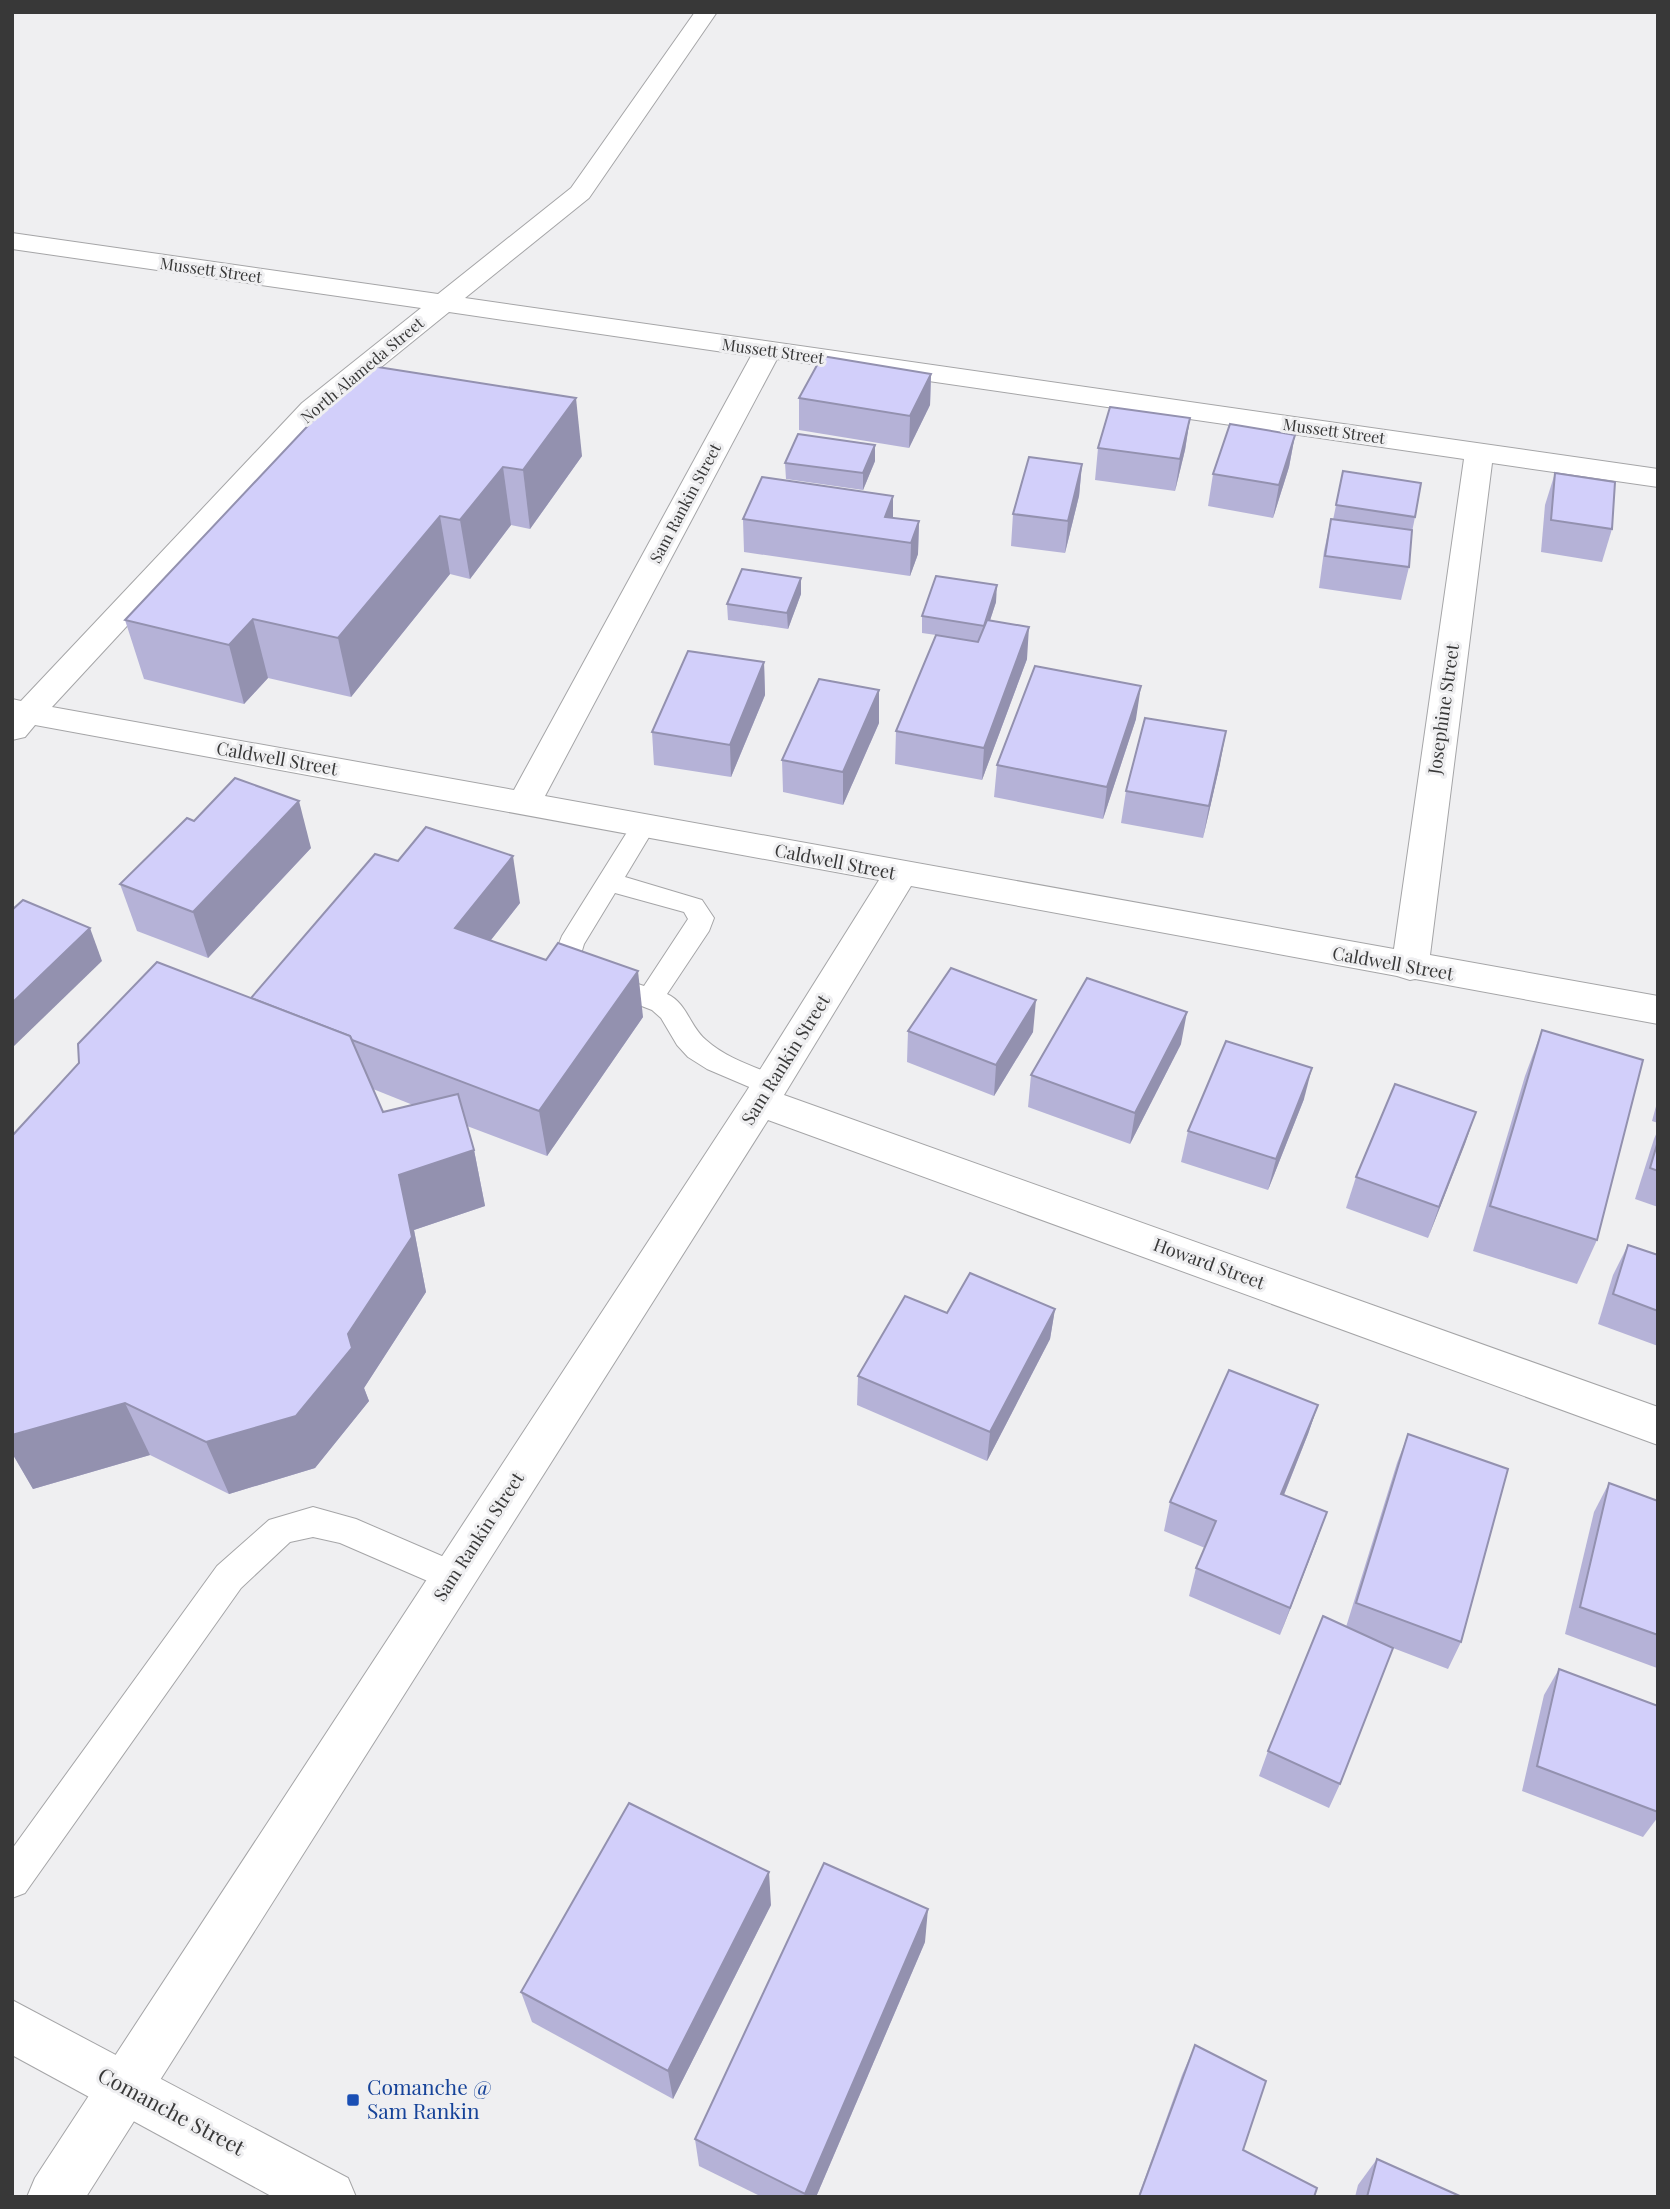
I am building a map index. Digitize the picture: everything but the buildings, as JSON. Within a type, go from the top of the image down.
[{"type":"street","name":"North Alameda Street","points":[[17,718],[312,410],[580,193],[706,12]]},
{"type":"street","name":"Mussett Street","points":[[12,241],[1658,478]]},
{"type":"street","name":"Sam Rankin Street","points":[[523,804],[768,350]]},
{"type":"street","name":"Josephine Street","points":[[1410,967],[1479,451]]},
{"type":"street","name":"Caldwell Street","points":[[17,718],[523,804],[1658,1010]]},
{"type":"street","name":"Sam Rankin Street","points":[[54,2197],[765,1094],[901,874]]},
{"type":"street","name":"Howard Street","points":[[765,1094],[1658,1426]]},
{"type":"street","name":"Comanche Street","points":[[12,2026],[329,2197]]},
{"type":"lane","points":[[643,827],[572,943],[567,956],[574,966],[597,981],[664,1004],[690,1042],[765,1094]]},
{"type":"lane","points":[[610,882],[683,902],[693,906],[701,918],[700,924],[649,999]]},
{"type":"lane","points":[[12,1880],[229,1577],[281,1530],[313,1522],[344,1529],[453,1577]]},
{"type":"place","name":"Comanche @ Sam Rankin","points":[[353,2100]]}]
